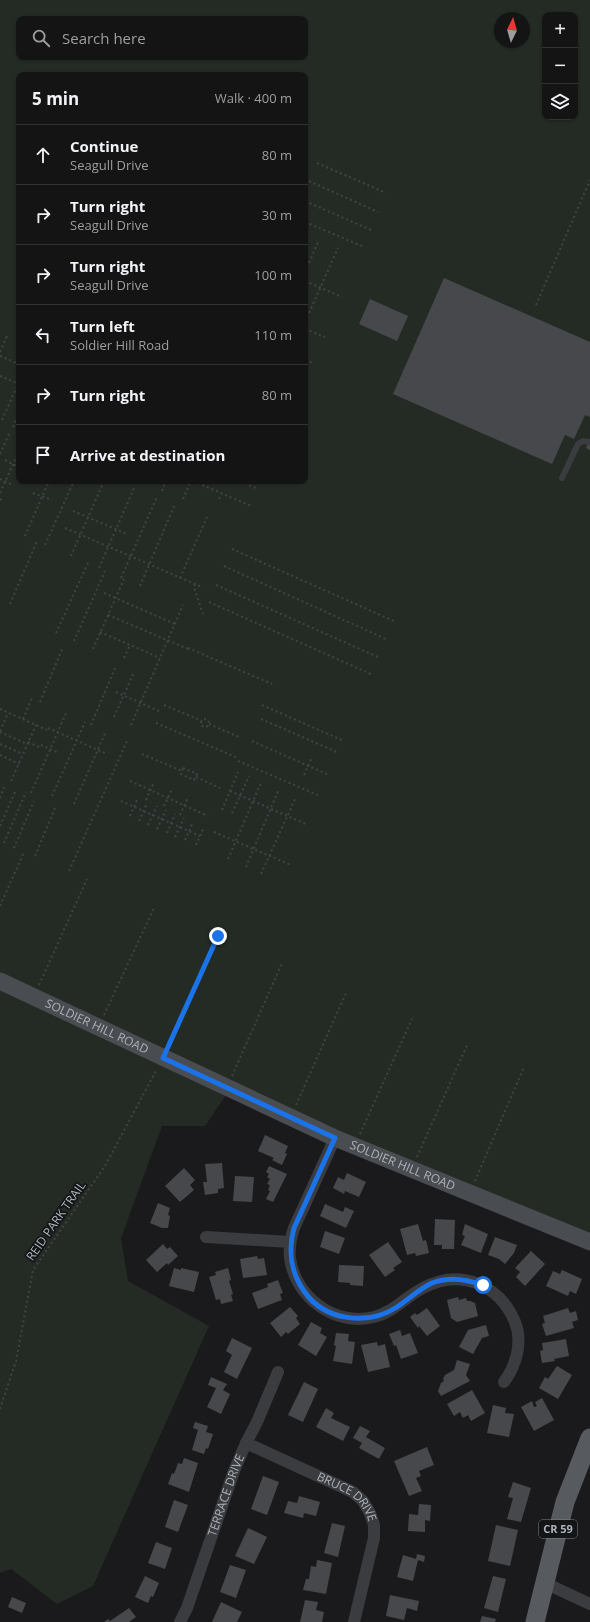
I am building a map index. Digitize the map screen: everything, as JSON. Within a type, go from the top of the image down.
[{"type":"main road","name":"CR 59","points":[[535,1622],[565,1502],[590,1438]]},
{"type":"street","name":"SOLDIER HILL ROAD","points":[[0,981],[335,1138],[590,1242]]},
{"type":"street","points":[[335,1138],[294,1228],[290,1242],[290,1257],[293,1271],[302,1289],[316,1304],[328,1312],[342,1317],[357,1319],[373,1317],[386,1313],[397,1307],[421,1289],[433,1283],[458,1279],[483,1285],[494,1292],[503,1301],[516,1325],[518,1351],[514,1365],[504,1382]]},
{"type":"street","points":[[206,1237],[290,1242]]},
{"type":"street","name":"TERRACE DRIVE","points":[[180,1622],[187,1608],[234,1471],[278,1372]]},
{"type":"street","name":"BRUCE DRIVE","points":[[246,1443],[348,1489],[363,1501],[370,1513],[374,1525],[374,1538],[354,1622]]},
{"type":"street","points":[[545,1583],[590,1604]]},
{"type":"lane","points":[[562,478],[578,444],[582,441],[589,442]]},
{"type":"path","points":[[317,163],[386,193]]},
{"type":"path","points":[[536,304],[590,180]]},
{"type":"path","points":[[309,182],[378,212]]},
{"type":"path","points":[[308,202],[371,230]]},
{"type":"path","points":[[308,223],[364,247]]},
{"type":"path","points":[[308,265],[319,240]]},
{"type":"path","points":[[308,315],[338,248]]},
{"type":"path","points":[[308,282],[342,297]]},
{"type":"path","points":[[308,330],[325,337]]},
{"type":"path","points":[[0,352],[7,336]]},
{"type":"path","points":[[0,356],[16,363]]},
{"type":"path","points":[[308,361],[313,363]]},
{"type":"path","points":[[0,376],[16,382]]},
{"type":"path","points":[[2,420],[16,390]]},
{"type":"path","points":[[13,427],[16,420]]},
{"type":"path","points":[[0,454],[9,434]]},
{"type":"path","points":[[0,493],[16,458]]},
{"type":"path","points":[[5,460],[16,466]]},
{"type":"path","points":[[0,479],[11,484]]},
{"type":"path","points":[[25,536],[48,484]]},
{"type":"path","points":[[45,545],[73,484]]},
{"type":"path","points":[[71,556],[103,484]]},
{"type":"path","points":[[162,491],[165,484]]},
{"type":"path","points":[[183,500],[191,484]]},
{"type":"path","points":[[200,484],[251,506]]},
{"type":"path","points":[[247,484],[258,489]]},
{"type":"path","points":[[99,568],[135,486]]},
{"type":"path","points":[[33,493],[52,500]]},
{"type":"path","points":[[219,499],[222,493]]},
{"type":"path","points":[[92,649],[116,598],[131,556],[157,497]]},
{"type":"path","points":[[0,499],[4,501]]},
{"type":"path","points":[[140,586],[175,504]]},
{"type":"path","points":[[73,511],[127,534]]},
{"type":"path","points":[[180,578],[207,517]]},
{"type":"path","points":[[65,528],[202,587]]},
{"type":"path","points":[[10,604],[37,541]]},
{"type":"path","points":[[232,549],[396,622]]},
{"type":"path","points":[[56,633],[88,563]]},
{"type":"path","points":[[224,566],[388,640]]},
{"type":"path","points":[[74,641],[105,571]]},
{"type":"path","points":[[195,584],[194,587],[203,614]]},
{"type":"path","points":[[216,585],[380,658]]},
{"type":"path","points":[[104,593],[175,624]]},
{"type":"path","points":[[209,602],[373,675]]},
{"type":"path","points":[[132,725],[183,605]]},
{"type":"path","points":[[108,615],[272,684]]},
{"type":"path","points":[[100,632],[160,658]]},
{"type":"path","points":[[124,658],[130,645]]},
{"type":"path","points":[[40,702],[63,647]]},
{"type":"path","points":[[92,725],[116,666]]},
{"type":"path","points":[[114,717],[134,672]]},
{"type":"path","points":[[116,692],[161,712]]},
{"type":"path","points":[[22,719],[32,698]]},
{"type":"path","points":[[164,705],[202,721],[206,719],[209,724],[241,738]]},
{"type":"path","points":[[262,705],[344,741]]},
{"type":"path","points":[[0,709],[36,725],[58,732],[107,754]]},
{"type":"path","points":[[8,713],[0,732],[59,753]]},
{"type":"path","points":[[32,793],[66,713]]},
{"type":"path","points":[[261,719],[339,753]]},
{"type":"path","points":[[202,721],[201,724],[203,726],[207,726],[209,724]]},
{"type":"path","points":[[52,796],[85,722]]},
{"type":"path","points":[[156,723],[320,796]]},
{"type":"path","points":[[11,780],[36,725]]},
{"type":"path","points":[[74,804],[106,731]]},
{"type":"path","points":[[69,871],[127,741]]},
{"type":"path","points":[[252,741],[329,775]]},
{"type":"path","points":[[0,744],[23,754]]},
{"type":"path","points":[[142,754],[182,771],[181,774],[194,780],[196,777]]},
{"type":"path","points":[[0,756],[18,764]]},
{"type":"path","points":[[304,775],[312,757]]},
{"type":"path","points":[[182,771],[183,768],[197,774],[196,777],[220,788]]},
{"type":"path","points":[[222,810],[238,772]]},
{"type":"path","points":[[232,813],[249,776]]},
{"type":"path","points":[[130,782],[208,816]]},
{"type":"path","points":[[139,821],[154,782]]},
{"type":"path","points":[[228,859],[261,783]]},
{"type":"path","points":[[0,798],[4,787]]},
{"type":"path","points":[[164,806],[172,789]]},
{"type":"path","points":[[246,867],[279,789]]},
{"type":"path","points":[[230,791],[308,825]]},
{"type":"path","points":[[0,826],[15,792]]},
{"type":"path","points":[[4,843],[26,792]]},
{"type":"path","points":[[180,815],[188,797]]},
{"type":"path","points":[[261,874],[296,797]]},
{"type":"path","points":[[130,816],[138,798]]},
{"type":"path","points":[[14,848],[34,801]]},
{"type":"path","points":[[121,801],[200,836]]},
{"type":"path","points":[[148,825],[157,806]]},
{"type":"path","points":[[35,856],[55,808]]},
{"type":"path","points":[[157,829],[166,810]]},
{"type":"path","points":[[167,833],[174,814]]},
{"type":"path","points":[[175,837],[184,818]]},
{"type":"path","points":[[185,840],[193,822]]},
{"type":"path","points":[[196,845],[204,827]]},
{"type":"path","points":[[214,832],[291,865]]},
{"type":"path","points":[[0,906],[24,852]]},
{"type":"path","points":[[34,997],[87,879]]},
{"type":"path","points":[[98,1028],[154,908]]},
{"type":"path","name":"REID PARK TRAIL","points":[[0,1409],[16,1362],[32,1270],[105,1166],[163,1058],[218,936]]},
{"type":"path","points":[[227,1088],[282,963]]},
{"type":"path","points":[[290,1117],[347,991]]},
{"type":"path","points":[[354,1146],[412,1019]]},
{"type":"path","points":[[411,1169],[468,1043]]},
{"type":"path","points":[[470,1193],[524,1068]]},
{"type":"shaded area","points":[[0,0],[590,0],[590,1242],[230,1089],[205,1126],[162,1126],[121,1238],[128,1281],[209,1326],[93,1586],[57,1604],[11,1569],[0,1573]]},
{"type":"building","points":[[444,278],[590,342],[590,417],[585,415],[574,439],[565,435],[552,464],[393,394]]},
{"type":"building","points":[[370,299],[408,316],[397,341],[359,324]]},
{"type":"building","points":[[590,439],[590,450],[586,448]]},
{"type":"building","points":[[265,1135],[288,1146],[285,1153],[287,1154],[282,1165],[272,1160],[274,1158],[258,1151]]},
{"type":"building","points":[[222,1163],[224,1188],[218,1189],[218,1193],[205,1195],[203,1182],[207,1182],[205,1164]]},
{"type":"building","points":[[269,1166],[287,1174],[273,1202],[266,1199],[270,1191],[268,1190],[270,1185],[267,1184],[270,1179],[267,1177],[269,1174],[266,1172]]},
{"type":"building","points":[[184,1168],[195,1180],[190,1185],[194,1190],[180,1202],[165,1186]]},
{"type":"building","points":[[347,1173],[366,1182],[359,1197],[345,1191],[344,1194],[333,1188],[338,1177],[344,1180]]},
{"type":"building","points":[[235,1176],[254,1177],[252,1202],[233,1201]]},
{"type":"building","points":[[158,1203],[170,1208],[168,1215],[170,1216],[168,1228],[162,1228],[150,1223]]},
{"type":"building","points":[[325,1204],[343,1212],[345,1207],[354,1211],[346,1228],[320,1216]]},
{"type":"building","points":[[435,1219],[455,1220],[454,1249],[442,1249],[442,1245],[434,1245]]},
{"type":"building","points":[[418,1224],[423,1241],[426,1240],[429,1253],[416,1256],[415,1253],[407,1255],[400,1229]]},
{"type":"building","points":[[465,1224],[488,1234],[481,1253],[461,1245],[465,1236],[462,1235]]},
{"type":"building","points":[[325,1231],[345,1238],[339,1254],[320,1247]]},
{"type":"building","points":[[495,1237],[517,1245],[514,1253],[505,1264],[499,1259],[488,1255]]},
{"type":"building","points":[[388,1242],[402,1262],[393,1268],[395,1270],[385,1277],[369,1255]]},
{"type":"building","points":[[163,1244],[167,1249],[170,1247],[178,1256],[157,1272],[146,1260]]},
{"type":"building","points":[[531,1251],[545,1264],[525,1286],[516,1277],[520,1272],[515,1268]]},
{"type":"building","points":[[257,1256],[258,1259],[264,1258],[267,1275],[243,1278],[240,1259]]},
{"type":"building","points":[[339,1265],[364,1266],[363,1286],[338,1282]]},
{"type":"building","points":[[174,1268],[199,1272],[194,1292],[169,1286]]},
{"type":"building","points":[[228,1268],[233,1301],[221,1304],[220,1299],[216,1300],[209,1277],[216,1275],[215,1272]]},
{"type":"building","points":[[562,1270],[582,1279],[576,1294],[570,1291],[568,1296],[546,1286],[553,1271],[560,1274]]},
{"type":"building","points":[[278,1280],[283,1293],[280,1294],[282,1300],[258,1309],[252,1293],[268,1287],[267,1284]]},
{"type":"building","points":[[458,1297],[459,1300],[466,1298],[467,1301],[475,1303],[478,1316],[457,1322],[451,1318],[447,1300]]},
{"type":"building","points":[[290,1307],[298,1316],[296,1318],[300,1324],[288,1334],[286,1332],[281,1337],[270,1323]]},
{"type":"building","points":[[427,1308],[440,1326],[427,1336],[419,1326],[418,1328],[410,1317],[415,1313],[417,1315]]},
{"type":"building","points":[[568,1308],[570,1313],[576,1311],[578,1320],[572,1322],[574,1328],[546,1336],[542,1324],[545,1323],[543,1316]]},
{"type":"building","points":[[311,1322],[322,1328],[320,1333],[327,1337],[316,1356],[298,1345]]},
{"type":"building","points":[[486,1325],[489,1336],[482,1338],[473,1354],[459,1347],[468,1330]]},
{"type":"building","points":[[400,1330],[402,1336],[410,1333],[418,1353],[401,1359],[396,1345],[394,1346],[389,1334]]},
{"type":"building","points":[[336,1333],[349,1334],[348,1341],[355,1342],[352,1364],[333,1361],[336,1346],[334,1345]]},
{"type":"building","points":[[232,1338],[252,1348],[237,1379],[224,1372],[232,1355],[226,1351]]},
{"type":"building","points":[[566,1339],[569,1356],[554,1359],[555,1361],[542,1363],[540,1351],[543,1350],[542,1343]]},
{"type":"building","points":[[377,1342],[378,1346],[385,1344],[390,1367],[368,1372],[361,1345]]},
{"type":"building","points":[[457,1360],[470,1364],[466,1375],[470,1381],[441,1396],[438,1391],[441,1383],[444,1381],[443,1379],[445,1375],[454,1370]]},
{"type":"building","points":[[557,1366],[572,1375],[558,1399],[539,1388],[545,1377],[548,1379]]},
{"type":"building","points":[[211,1377],[227,1384],[223,1390],[230,1394],[221,1414],[207,1407],[216,1388],[208,1385]]},
{"type":"building","points":[[304,1382],[318,1389],[303,1422],[288,1415]]},
{"type":"building","points":[[472,1390],[485,1413],[471,1421],[468,1415],[463,1418],[460,1412],[454,1416],[447,1404]]},
{"type":"building","points":[[542,1398],[554,1420],[534,1431],[521,1407],[532,1401],[534,1407],[537,1406],[535,1402]]},
{"type":"building","points":[[493,1405],[506,1408],[505,1413],[514,1414],[509,1437],[487,1433]]},
{"type":"building","points":[[326,1408],[334,1413],[331,1418],[350,1427],[343,1441],[316,1427]]},
{"type":"building","points":[[195,1422],[208,1426],[206,1432],[213,1434],[208,1449],[206,1448],[204,1454],[192,1450],[198,1430],[193,1428]]},
{"type":"building","points":[[360,1426],[370,1431],[366,1437],[385,1448],[379,1459],[359,1448],[362,1443],[353,1438]]},
{"type":"building","points":[[427,1447],[434,1465],[419,1471],[421,1476],[416,1478],[422,1491],[409,1496],[394,1461]]},
{"type":"building","points":[[184,1458],[198,1463],[189,1492],[168,1484],[178,1463],[182,1464]]},
{"type":"building","points":[[263,1476],[279,1482],[267,1515],[251,1509]]},
{"type":"building","points":[[513,1482],[531,1488],[521,1522],[507,1519],[513,1498],[508,1497]]},
{"type":"building","points":[[299,1496],[320,1502],[316,1516],[304,1513],[303,1518],[284,1513],[288,1501],[297,1503]]},
{"type":"building","points":[[174,1500],[188,1505],[178,1532],[165,1527]]},
{"type":"building","points":[[419,1504],[431,1505],[430,1521],[425,1520],[425,1532],[408,1531],[409,1514],[418,1515]]},
{"type":"building","points":[[332,1523],[345,1526],[338,1557],[324,1553]]},
{"type":"building","points":[[496,1525],[518,1530],[510,1566],[488,1561]]},
{"type":"building","points":[[248,1528],[267,1537],[254,1564],[235,1556]]},
{"type":"building","points":[[156,1542],[172,1548],[165,1569],[148,1563]]},
{"type":"building","points":[[417,1554],[425,1556],[424,1562],[418,1560],[413,1581],[397,1577],[403,1555],[416,1559]]},
{"type":"building","points":[[317,1560],[332,1563],[326,1594],[303,1590],[306,1579],[309,1579],[311,1566],[316,1567]]},
{"type":"building","points":[[230,1565],[246,1570],[236,1598],[220,1592]]},
{"type":"building","points":[[145,1576],[159,1583],[153,1597],[151,1596],[148,1603],[135,1597]]},
{"type":"building","points":[[493,1576],[506,1579],[498,1612],[484,1608]]},
{"type":"building","points":[[390,1595],[419,1601],[417,1611],[407,1608],[404,1620],[386,1616]]},
{"type":"building","points":[[12,1597],[26,1603],[22,1613],[8,1607]]},
{"type":"building","points":[[305,1600],[318,1602],[316,1610],[324,1612],[322,1622],[300,1622]]},
{"type":"building","points":[[221,1602],[242,1612],[237,1622],[212,1622]]},
{"type":"building","points":[[129,1608],[136,1617],[129,1622],[104,1622],[108,1619],[110,1621]]},
{"type":"building","points":[[482,1616],[496,1619],[495,1622],[480,1622]]},
{"type":"route","points":[[218,936],[163,1058],[335,1138],[294,1228],[290,1242],[290,1257],[293,1271],[298,1283],[307,1295],[316,1304],[328,1312],[342,1317],[357,1319],[373,1317],[386,1313],[397,1307],[421,1289],[433,1283],[458,1279],[483,1285]]}]
